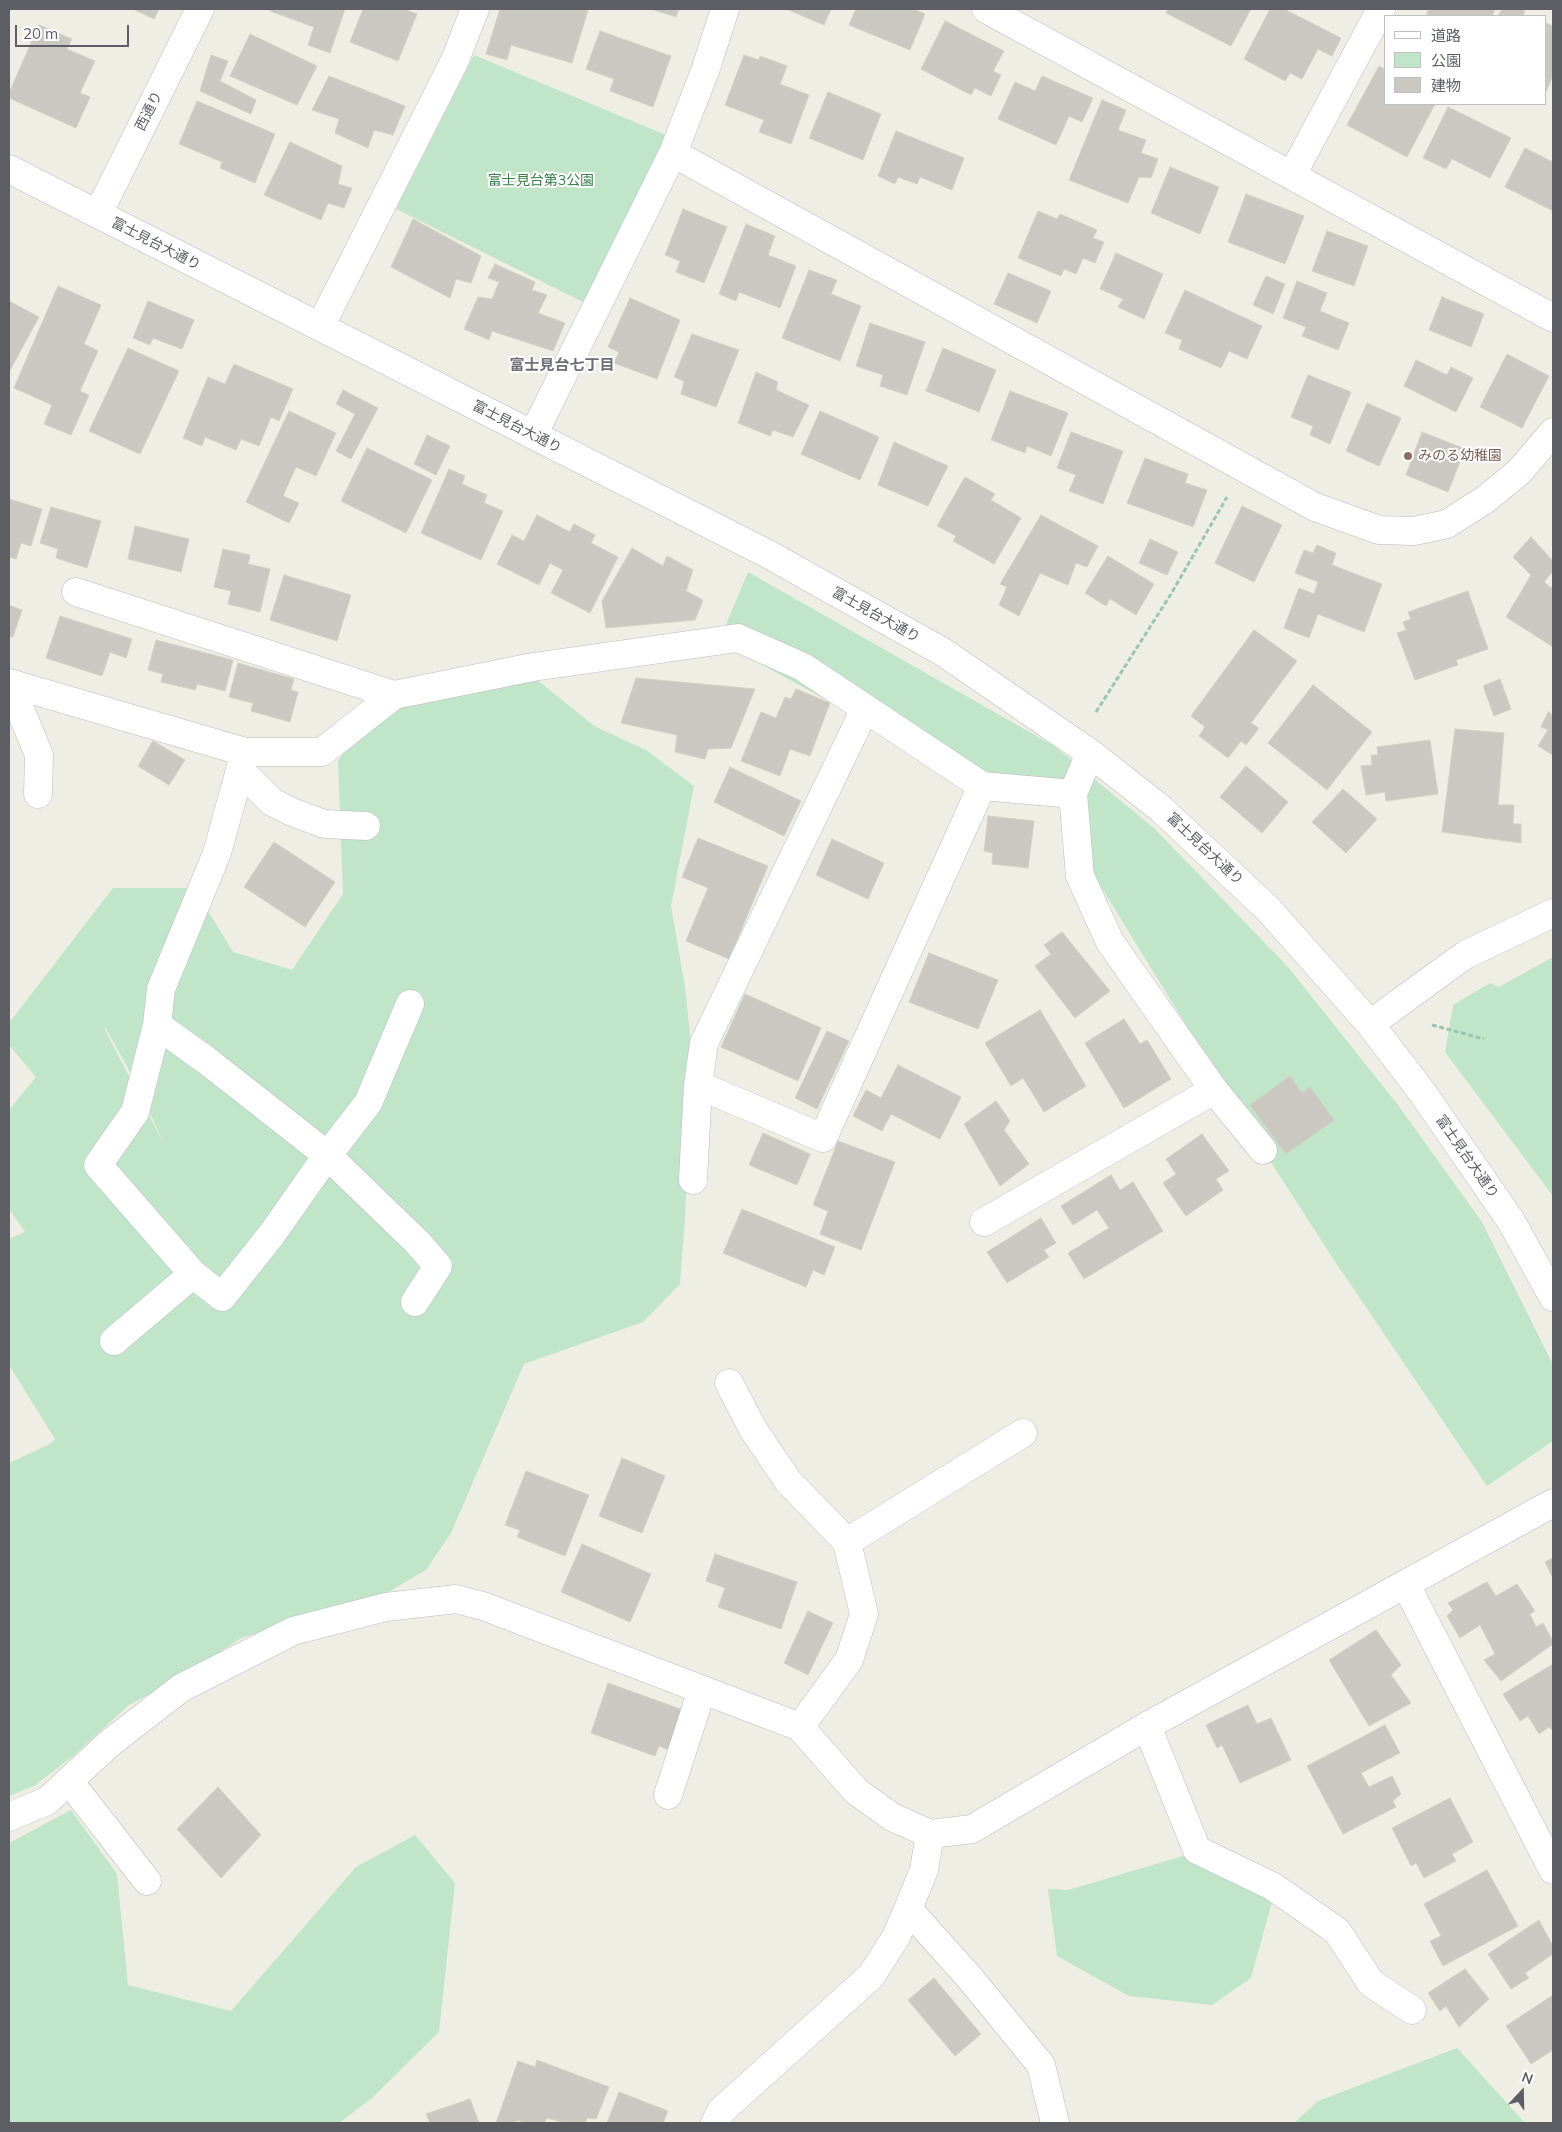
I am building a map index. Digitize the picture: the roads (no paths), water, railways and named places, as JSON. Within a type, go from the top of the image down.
[{"type":"street","name":"西通り","points":[[98,214],[200,9]]},
{"type":"street","points":[[320,327],[455,60],[475,9]]},
{"type":"street","points":[[533,435],[673,153],[705,71],[725,9]]},
{"type":"street","points":[[986,9],[1553,318]]},
{"type":"street","points":[[1292,175],[1382,9]]},
{"type":"street","points":[[673,153],[1315,507],[1379,530],[1414,531],[1446,524],[1486,499],[1519,472],[1553,432]]},
{"type":"street","name":"富士見台大通り","points":[[9,169],[766,553],[943,652],[1090,752],[1160,808],[1268,909],[1370,1024],[1422,1092],[1511,1221],[1553,1297]]},
{"type":"street","points":[[76,592],[394,695]]},
{"type":"street","points":[[14,684],[243,761],[322,752],[394,695],[533,668],[738,638],[803,667],[982,786],[1073,794]]},
{"type":"street","points":[[14,684],[20,709],[39,755],[38,794]]},
{"type":"street","points":[[693,1180],[698,1086],[704,1043],[864,709]]},
{"type":"street","points":[[1090,752],[1073,794],[1080,876],[1110,942],[1214,1090],[1264,1150]]},
{"type":"street","points":[[243,761],[272,802],[324,824],[366,826]]},
{"type":"street","points":[[243,761],[217,853],[161,989],[157,1025],[135,1112],[98,1165],[193,1274],[222,1297],[272,1234],[327,1155],[368,1103],[410,1004]]},
{"type":"street","points":[[698,1086],[823,1138],[982,786]]},
{"type":"street","points":[[1370,1024],[1465,955],[1553,913]]},
{"type":"street","points":[[157,1025],[206,1060],[327,1155],[417,1242],[438,1266],[415,1302]]},
{"type":"street","points":[[984,1222],[1214,1090]]},
{"type":"street","points":[[114,1341],[193,1274]]},
{"type":"street","points":[[729,1383],[753,1429],[788,1482],[847,1542],[864,1614],[849,1660],[800,1727]]},
{"type":"street","points":[[847,1542],[1023,1433]]},
{"type":"street","points":[[9,1818],[48,1801],[110,1743],[181,1688],[293,1631],[386,1607],[456,1600],[483,1606],[800,1727],[856,1791],[892,1817],[930,1834],[972,1829],[1147,1726],[1553,1503]]},
{"type":"street","points":[[1406,1585],[1553,1870]]},
{"type":"street","points":[[668,1795],[702,1690]]},
{"type":"street","points":[[1147,1726],[1197,1850],[1272,1886],[1337,1931],[1371,1983],[1412,2010]]},
{"type":"street","points":[[69,1782],[147,1881]]},
{"type":"street","points":[[715,2123],[721,2111],[871,1976],[896,1936],[908,1909],[924,1870],[930,1834]]},
{"type":"street","points":[[908,1909],[969,1977],[1041,2065],[1054,2123]]},
{"type":"place","name":"みのる幼稚園","points":[[1408,456]]},
{"type":"district","name":"富士見台七丁目","points":[[562,365]]},
{"type":"park label","name":"富士見台第3公園","points":[[541,181]]}]
